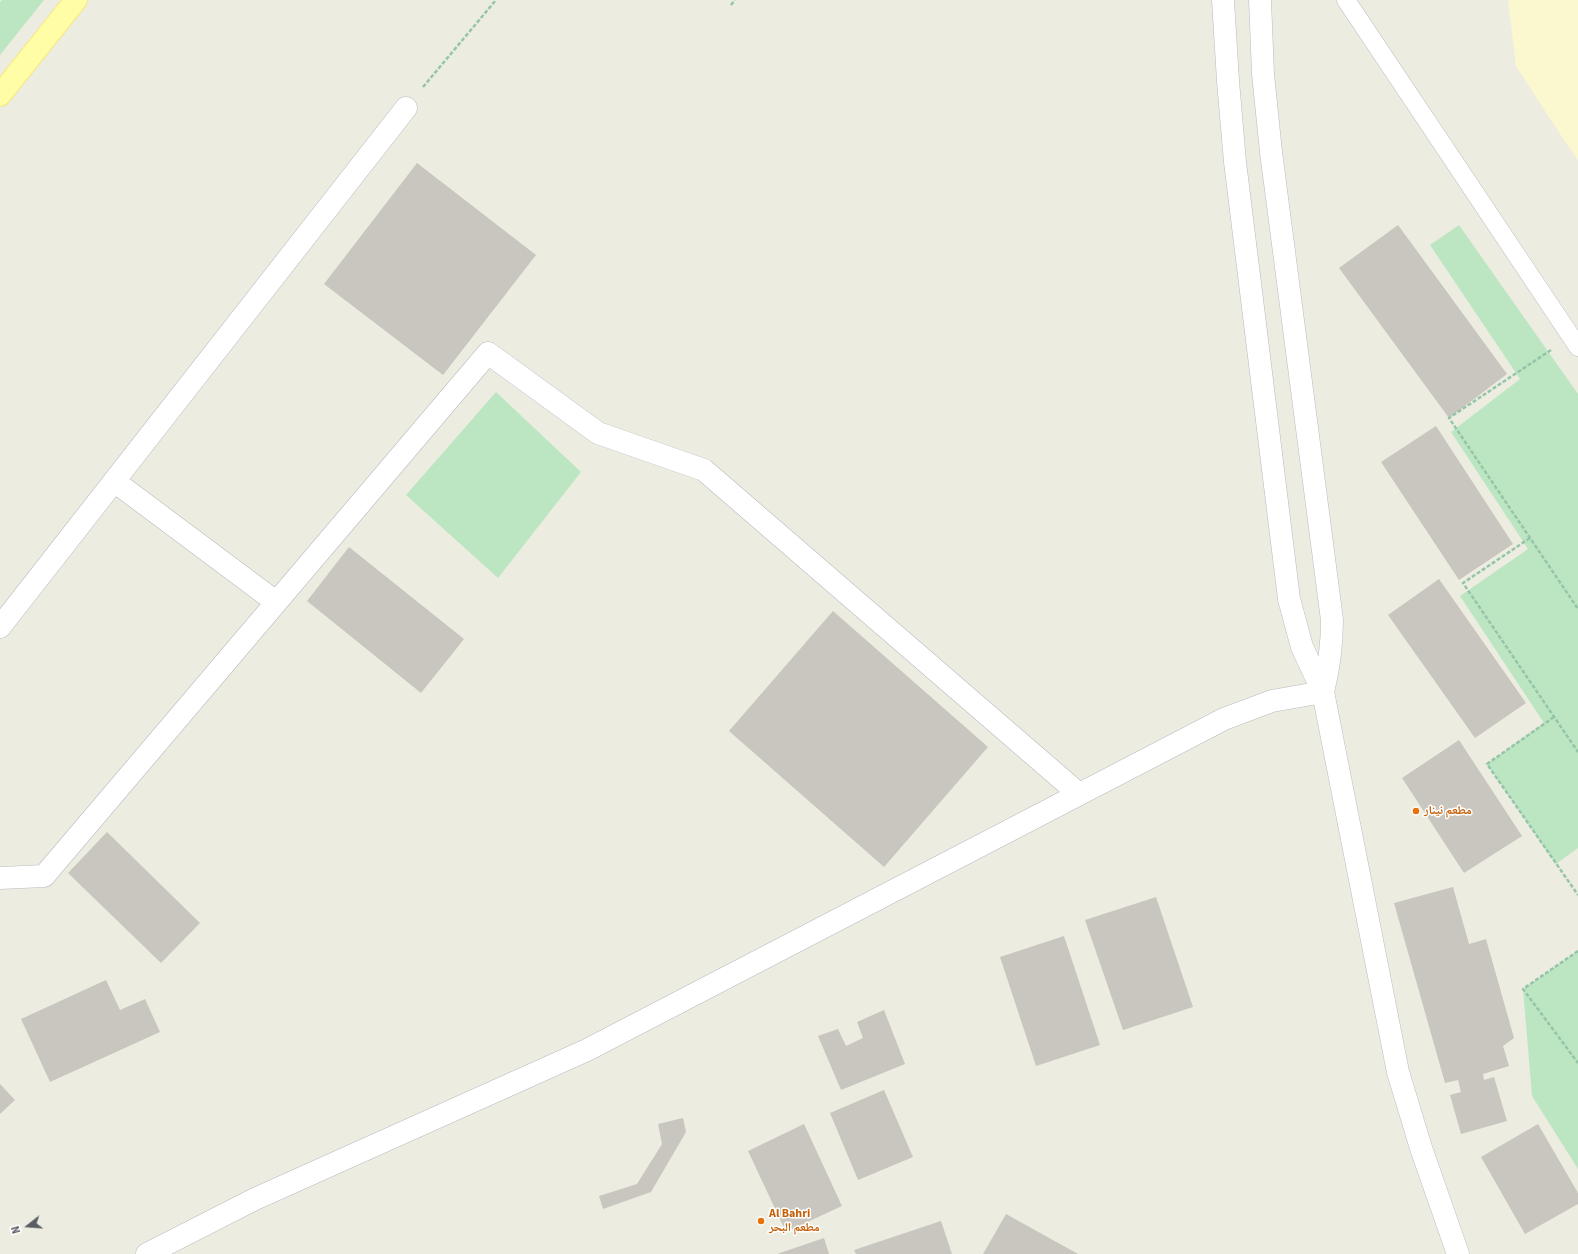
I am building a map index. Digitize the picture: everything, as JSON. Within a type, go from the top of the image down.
[{"type":"main road","points":[[0,95],[76,0]]},
{"type":"street","points":[[1223,0],[1235,162],[1289,599],[1302,647],[1323,692],[1398,1072],[1418,1140],[1458,1254]]},
{"type":"street","points":[[1260,0],[1263,74],[1271,152],[1332,620],[1332,644],[1329,668],[1323,692]]},
{"type":"street","points":[[0,626],[406,108]]},
{"type":"street","points":[[0,878],[44,876],[488,353],[598,433],[704,470],[1080,794]]},
{"type":"street","points":[[114,481],[276,602]]},
{"type":"street","points":[[147,1254],[255,1199],[587,1050],[1224,719],[1272,701],[1323,692]]},
{"type":"lane","points":[[1346,0],[1574,342]]},
{"type":"path","points":[[406,108],[496,0]]},
{"type":"path","points":[[731,5],[735,0]]},
{"type":"path","points":[[1574,342],[1449,418],[1578,609]]},
{"type":"path","points":[[1530,538],[1463,583],[1578,752]]},
{"type":"path","points":[[1554,717],[1487,764],[1578,895]]},
{"type":"path","points":[[1578,952],[1523,990],[1578,1063]]},
{"type":"green space","points":[[2,0],[44,0],[0,55],[0,2]]},
{"type":"green space","points":[[1459,225],[1578,394],[1578,848],[1556,864],[1487,764],[1544,723],[1460,596],[1528,549],[1451,432],[1520,379],[1430,245]]},
{"type":"green space","points":[[496,392],[581,472],[498,578],[406,495]]},
{"type":"green space","points":[[1578,951],[1578,1169],[1532,1096],[1523,989]]},
{"type":"sand","points":[[1508,0],[1578,0],[1578,160],[1516,66]]},
{"type":"building","points":[[417,163],[536,255],[443,375],[324,284]]},
{"type":"building","points":[[1398,225],[1507,374],[1449,418],[1339,268]]},
{"type":"building","points":[[1436,426],[1513,544],[1459,580],[1381,462]]},
{"type":"building","points":[[349,547],[464,639],[421,693],[307,601]]},
{"type":"building","points":[[1439,579],[1526,703],[1475,738],[1388,615]]},
{"type":"building","points":[[833,611],[988,747],[884,867],[729,731]]},
{"type":"building","points":[[1459,740],[1522,836],[1464,873],[1402,778]]},
{"type":"building","points":[[107,832],[200,923],[161,963],[68,873]]},
{"type":"building","points":[[1453,887],[1469,944],[1486,939],[1514,1038],[1503,1046],[1509,1066],[1483,1074],[1484,1080],[1494,1077],[1507,1121],[1461,1134],[1450,1095],[1461,1092],[1458,1080],[1445,1083],[1394,903]]},
{"type":"building","points":[[1156,897],[1193,1007],[1123,1030],[1085,920]]},
{"type":"building","points":[[1064,936],[1100,1045],[1036,1066],[1000,957]]},
{"type":"building","points":[[106,980],[120,1010],[145,999],[160,1032],[50,1082],[21,1019]]},
{"type":"building","points":[[884,1010],[905,1064],[841,1090],[818,1036],[838,1029],[846,1046],[863,1038],[857,1022]]},
{"type":"building","points":[[0,1084],[15,1100],[0,1114]]},
{"type":"building","points":[[884,1090],[913,1157],[858,1180],[830,1113]]},
{"type":"building","points":[[683,1118],[686,1132],[651,1192],[603,1209],[599,1196],[637,1184],[662,1144],[658,1124]]},
{"type":"building","points":[[804,1124],[842,1206],[786,1232],[748,1151]]},
{"type":"building","points":[[1538,1124],[1578,1193],[1578,1204],[1525,1234],[1481,1157]]},
{"type":"building","points":[[1006,1214],[1078,1254],[983,1254]]},
{"type":"building","points":[[941,1221],[952,1254],[856,1254],[854,1250]]},
{"type":"building","points":[[824,1238],[829,1254],[777,1254]]},
{"type":"place","name":"مطعم نينار","points":[[1416,811]]},
{"type":"place","name":"Al Bahri مطعم البحر","points":[[761,1221]]}]
